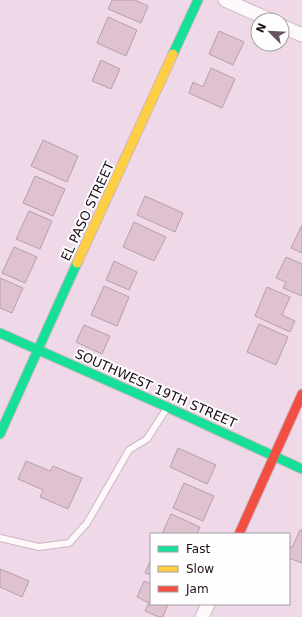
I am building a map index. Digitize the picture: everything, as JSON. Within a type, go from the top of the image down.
[{"type":"street","name":"EL PASO STREET","points":[[0,434],[198,0]]},
{"type":"street","points":[[225,0],[252,12]]},
{"type":"street","points":[[290,30],[302,35]]},
{"type":"street","name":"SOUTHWEST 19TH STREET","points":[[0,333],[168,407],[302,469]]},
{"type":"street","points":[[240,533],[302,394]]},
{"type":"street","points":[[202,617],[208,605]]},
{"type":"lane","points":[[0,538],[39,547],[69,543],[87,523],[129,450],[147,439],[168,407]]},
{"type":"building","points":[[112,0],[135,0],[148,6],[141,23],[108,9]]},
{"type":"building","points":[[108,17],[137,30],[126,56],[97,43]]},
{"type":"building","points":[[219,31],[244,42],[233,65],[209,54]]},
{"type":"building","points":[[101,60],[120,69],[111,89],[92,81]]},
{"type":"building","points":[[211,68],[235,79],[222,108],[189,93],[193,82],[203,87]]},
{"type":"building","points":[[43,140],[78,156],[67,182],[31,166]]},
{"type":"building","points":[[35,176],[65,189],[53,216],[23,203]]},
{"type":"building","points":[[145,196],[183,213],[175,232],[137,215]]},
{"type":"building","points":[[29,211],[52,221],[40,249],[16,239]]},
{"type":"building","points":[[134,222],[166,237],[154,261],[123,247]]},
{"type":"building","points":[[302,225],[302,253],[291,248]]},
{"type":"building","points":[[14,247],[37,257],[25,283],[2,273]]},
{"type":"building","points":[[286,257],[302,264],[302,296],[283,288],[286,282],[276,278]]},
{"type":"building","points":[[114,261],[137,272],[129,290],[106,280]]},
{"type":"building","points":[[0,278],[23,288],[12,313],[0,308]]},
{"type":"building","points":[[104,286],[129,297],[117,326],[91,315]]},
{"type":"building","points":[[267,287],[290,297],[282,315],[295,321],[290,332],[255,316]]},
{"type":"building","points":[[259,324],[288,337],[276,365],[247,352]]},
{"type":"building","points":[[84,325],[110,336],[102,354],[76,342]]},
{"type":"building","points":[[178,448],[216,465],[207,484],[170,467]]},
{"type":"building","points":[[26,461],[50,471],[53,466],[82,478],[68,509],[40,497],[43,490],[18,479]]},
{"type":"building","points":[[184,483],[214,496],[203,521],[173,508]]},
{"type":"building","points":[[171,514],[200,527],[197,533],[162,533]]},
{"type":"building","points":[[300,530],[302,530],[302,563],[290,558],[290,547],[292,548]]},
{"type":"building","points":[[150,561],[150,575],[145,573]]},
{"type":"building","points":[[0,569],[29,581],[22,597],[0,587]]},
{"type":"building","points":[[144,581],[150,584],[150,605],[168,605],[163,617],[159,617],[145,611],[149,603],[137,597]]},
{"type":"traffic: fast","points":[[173,54],[198,0]]},
{"type":"traffic: fast","points":[[0,434],[77,263]]},
{"type":"traffic: fast","points":[[0,333],[302,469]]},
{"type":"traffic: slow","points":[[77,263],[173,54]]},
{"type":"traffic: jam","points":[[239,533],[302,394]]}]
